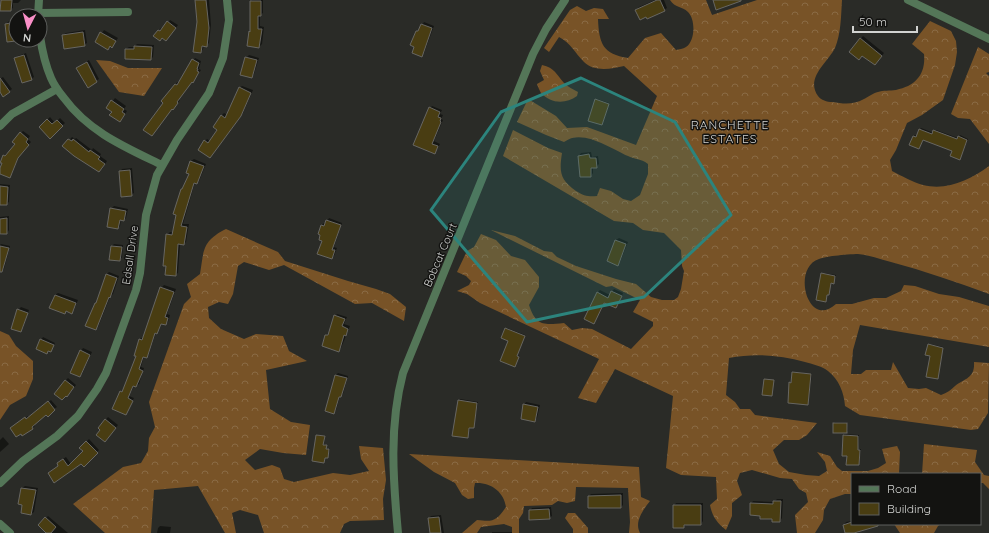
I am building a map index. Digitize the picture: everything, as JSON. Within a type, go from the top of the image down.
[{"type":"street","name":"Edsall Drive","points":[[0,483],[23,461],[65,429],[87,405],[106,373],[136,290],[140,273],[146,214],[154,185],[162,165],[209,93],[223,58],[229,20],[227,0]]},
{"type":"street","name":"Bobcat Court","points":[[398,533],[394,485],[394,430],[398,392],[410,356],[491,161],[533,54],[546,29],[565,0]]},
{"type":"street","points":[[908,0],[989,39]]},
{"type":"street","points":[[48,14],[128,12]]},
{"type":"street","points":[[42,48],[46,66],[51,78],[57,89],[77,113],[102,134],[162,165]]},
{"type":"street","points":[[0,126],[12,114],[57,89]]},
{"type":"street","points":[[0,524],[10,533]]},
{"type":"highlighted area","points":[[581,78],[675,122],[731,215],[644,297],[527,322],[431,210],[501,112]]},
{"type":"green space","points":[[670,0],[706,0],[712,15],[757,0],[842,0],[837,43],[832,53],[819,70],[814,83],[818,96],[822,100],[844,104],[856,102],[882,91],[903,88],[914,82],[918,78],[923,68],[924,54],[912,44],[930,21],[951,31],[956,41],[957,52],[955,65],[943,100],[922,115],[907,123],[896,150],[890,160],[892,171],[923,185],[941,187],[966,180],[989,166],[989,294],[916,269],[858,254],[832,256],[819,259],[811,265],[806,273],[805,284],[806,295],[811,304],[818,309],[826,310],[836,304],[852,304],[874,298],[886,298],[901,291],[904,285],[915,286],[939,294],[959,297],[989,306],[989,347],[860,325],[853,350],[851,374],[861,374],[866,370],[891,370],[893,362],[908,388],[926,388],[941,395],[971,375],[974,362],[989,363],[988,413],[978,429],[971,430],[860,415],[845,406],[842,391],[838,382],[826,369],[820,366],[776,356],[758,355],[729,358],[726,395],[735,402],[740,409],[750,409],[755,415],[817,423],[807,435],[799,440],[784,440],[773,450],[779,464],[789,472],[819,476],[827,471],[825,462],[817,452],[830,456],[837,467],[842,471],[868,471],[878,468],[886,463],[882,449],[897,446],[900,452],[899,473],[851,473],[851,494],[845,494],[830,499],[824,510],[823,520],[815,533],[797,533],[795,515],[808,502],[806,493],[799,489],[792,479],[780,478],[752,470],[740,473],[737,481],[742,495],[732,503],[732,516],[726,530],[715,519],[710,505],[717,499],[716,477],[681,475],[666,468],[673,396],[615,369],[596,403],[578,398],[599,359],[480,303],[467,294],[457,291],[469,285],[471,281],[466,276],[457,272],[467,251],[474,247],[481,234],[496,240],[511,256],[525,260],[539,277],[539,287],[529,305],[534,317],[541,323],[564,323],[572,330],[582,328],[592,329],[631,349],[653,326],[653,322],[633,312],[640,300],[612,286],[606,287],[491,230],[515,236],[544,251],[552,252],[557,257],[576,266],[636,284],[651,297],[662,300],[674,300],[678,297],[684,271],[682,266],[681,250],[664,233],[643,230],[633,223],[614,221],[503,156],[513,130],[548,148],[562,153],[562,175],[567,183],[579,193],[586,196],[597,196],[600,188],[611,191],[623,199],[631,201],[640,195],[648,174],[648,164],[645,162],[605,144],[587,138],[571,138],[564,142],[517,122],[528,99],[556,116],[567,128],[587,127],[636,145],[657,96],[624,66],[603,69],[588,65],[570,45],[559,37],[549,52],[544,48],[570,10],[577,6],[586,11],[594,8],[603,9],[609,19],[598,19],[601,41],[613,54],[628,58],[645,38],[661,33],[676,50],[684,48],[689,44],[693,35],[691,16],[688,12],[672,3]]},
{"type":"green space","points":[[978,47],[989,54],[989,72],[986,73],[989,76],[989,144],[970,119],[958,118],[951,114]]},
{"type":"green space","points":[[96,60],[110,61],[128,68],[162,68],[144,96],[119,92]]},
{"type":"green space","points":[[542,65],[553,70],[569,87],[578,92],[577,96],[573,99],[559,102],[545,97],[541,93],[537,84],[544,80],[540,71]]},
{"type":"green space","points":[[226,229],[278,252],[285,261],[390,294],[406,307],[404,321],[372,303],[355,304],[284,265],[269,270],[244,262],[238,266],[233,294],[228,304],[219,302],[208,307],[209,318],[221,329],[244,339],[256,334],[283,336],[289,351],[307,361],[266,370],[270,409],[291,422],[310,425],[306,455],[260,449],[245,460],[255,470],[272,465],[280,468],[284,479],[294,482],[333,473],[350,475],[369,471],[361,459],[359,446],[383,448],[386,480],[383,499],[384,520],[350,521],[344,524],[340,533],[264,533],[258,515],[240,510],[232,513],[236,533],[225,533],[198,486],[154,490],[151,533],[105,533],[73,504],[123,467],[141,463],[148,451],[149,438],[155,427],[149,402],[184,304],[191,297],[187,284],[200,274],[204,252],[208,242],[218,233]]},
{"type":"green space","points":[[0,331],[9,335],[16,346],[33,361],[33,379],[26,396],[10,405],[0,420]]},
{"type":"green space","points":[[924,444],[977,450],[975,462],[984,475],[989,476],[989,489],[981,483],[981,473],[922,473]]},
{"type":"green space","points":[[409,454],[639,467],[641,497],[650,501],[642,512],[639,520],[638,529],[640,533],[629,533],[630,522],[628,488],[576,487],[575,501],[567,503],[558,501],[552,505],[524,506],[523,513],[519,519],[519,533],[512,533],[512,527],[504,524],[481,527],[477,533],[462,533],[477,520],[487,521],[497,518],[506,507],[503,497],[491,486],[475,483],[474,498],[468,499],[462,495],[455,483],[434,472]]},
{"type":"green space","points":[[568,513],[575,513],[588,528],[588,533],[573,533],[573,529],[565,518]]},
{"type":"green space","points":[[895,525],[940,525],[934,533],[900,533]]},
{"type":"building","points":[[1,0],[12,0],[11,8],[8,8],[8,11],[0,11]]},
{"type":"building","points":[[195,0],[206,0],[209,28],[207,47],[202,46],[201,53],[193,52],[197,22]]},
{"type":"building","points":[[660,0],[665,11],[647,19],[646,17],[640,20],[635,10]]},
{"type":"building","points":[[713,0],[741,0],[741,1],[716,10]]},
{"type":"building","points":[[250,1],[261,1],[261,16],[258,16],[258,29],[262,29],[259,48],[247,46],[249,31],[250,32]]},
{"type":"building","points":[[167,21],[176,28],[166,41],[162,38],[160,41],[153,36],[158,30],[160,31]]},
{"type":"building","points":[[8,23],[8,42],[7,42],[5,24]]},
{"type":"building","points":[[421,24],[432,28],[422,57],[412,53],[414,47],[410,45]]},
{"type":"building","points":[[83,32],[85,46],[64,49],[62,35]]},
{"type":"building","points":[[100,32],[116,41],[112,48],[110,46],[108,50],[95,42]]},
{"type":"building","points":[[860,38],[882,56],[875,65],[862,56],[859,60],[849,52]]},
{"type":"building","points":[[134,46],[152,47],[151,60],[125,59],[125,49],[134,49]]},
{"type":"building","points":[[24,55],[32,80],[22,83],[14,58]]},
{"type":"building","points":[[245,57],[257,60],[252,78],[240,75]]},
{"type":"building","points":[[192,59],[199,63],[197,71],[199,72],[193,83],[192,82],[173,110],[172,109],[152,136],[143,130],[163,103],[161,101],[175,84],[177,85]]},
{"type":"building","points":[[87,62],[97,82],[88,88],[76,68]]},
{"type":"building","points":[[0,78],[10,92],[3,97],[0,92]]},
{"type":"building","points":[[239,87],[251,93],[241,116],[210,158],[198,150],[204,140],[208,143],[217,130],[213,127],[221,115],[225,118]]},
{"type":"building","points":[[595,99],[609,104],[602,125],[588,121]]},
{"type":"building","points":[[111,100],[124,109],[122,112],[125,114],[120,122],[109,115],[112,112],[106,108]]},
{"type":"building","points":[[429,107],[440,112],[438,117],[441,118],[441,122],[432,144],[438,146],[435,154],[413,145]]},
{"type":"building","points":[[47,119],[52,124],[57,120],[63,126],[50,139],[39,127]]},
{"type":"building","points":[[919,129],[932,134],[933,130],[957,139],[958,136],[967,140],[960,160],[950,156],[952,151],[923,140],[919,149],[909,145],[913,136],[916,137]]},
{"type":"building","points":[[20,132],[28,139],[26,142],[29,145],[18,158],[10,178],[0,174],[2,163],[0,163],[3,155],[5,156],[15,144],[12,142]]},
{"type":"building","points":[[68,139],[72,141],[73,139],[89,152],[90,150],[100,157],[98,159],[105,164],[99,172],[74,156],[62,146]]},
{"type":"building","points":[[589,154],[590,158],[596,158],[597,168],[591,168],[591,177],[580,177],[578,156]]},
{"type":"building","points":[[190,161],[204,166],[197,184],[194,183],[181,226],[187,227],[184,245],[178,244],[176,276],[165,275],[166,266],[163,266],[166,234],[172,235],[176,215],[173,214],[181,189],[189,174],[186,173]]},
{"type":"building","points":[[130,170],[132,196],[121,197],[119,171]]},
{"type":"building","points":[[0,186],[8,187],[7,205],[0,205]]},
{"type":"building","points":[[110,208],[126,211],[124,221],[120,220],[118,229],[107,227]]},
{"type":"building","points":[[7,218],[7,234],[0,234],[0,219]]},
{"type":"building","points":[[326,220],[341,225],[332,250],[335,250],[332,259],[317,254],[322,241],[319,240],[320,235],[318,234],[321,225],[324,226]]},
{"type":"building","points":[[615,240],[626,244],[618,266],[607,261]]},
{"type":"building","points":[[0,246],[9,248],[2,272],[0,272]]},
{"type":"building","points":[[111,246],[122,247],[120,261],[109,260]]},
{"type":"building","points":[[821,273],[835,276],[834,284],[831,283],[826,302],[816,300]]},
{"type":"building","points":[[106,274],[117,278],[96,330],[85,326],[96,303]]},
{"type":"building","points":[[160,287],[174,292],[165,317],[168,318],[166,325],[161,324],[157,334],[155,333],[147,358],[143,357],[139,369],[143,371],[136,387],[133,386],[128,398],[133,401],[126,415],[112,409],[120,391],[122,392],[136,356],[134,356],[139,339],[142,340]]},
{"type":"building","points":[[611,291],[622,296],[616,308],[604,303],[594,324],[584,319],[597,292],[608,298]]},
{"type":"building","points":[[55,295],[76,303],[72,314],[66,311],[65,314],[49,308]]},
{"type":"building","points":[[17,309],[28,313],[21,332],[11,329]]},
{"type":"building","points":[[334,315],[345,319],[342,326],[348,329],[346,336],[344,335],[339,352],[322,346],[325,335],[328,335]]},
{"type":"building","points":[[505,328],[525,336],[517,356],[519,357],[515,367],[500,361],[508,341],[501,338]]},
{"type":"building","points":[[40,339],[54,345],[51,352],[48,351],[47,354],[36,349]]},
{"type":"building","points":[[928,344],[943,348],[938,379],[926,377],[930,356],[925,355]]},
{"type":"building","points":[[80,350],[90,355],[80,377],[70,373]]},
{"type":"building","points":[[792,372],[811,374],[808,405],[788,403],[789,382],[791,383]]},
{"type":"building","points":[[335,375],[347,378],[334,414],[325,411]]},
{"type":"building","points":[[764,379],[774,380],[772,396],[762,395]]},
{"type":"building","points":[[65,380],[74,387],[67,397],[66,396],[62,400],[54,394]]},
{"type":"building","points":[[458,400],[477,403],[474,428],[469,428],[468,438],[452,436]]},
{"type":"building","points":[[48,401],[55,410],[48,417],[46,415],[32,427],[33,429],[22,436],[21,434],[16,437],[10,428],[25,417],[26,419]]},
{"type":"building","points":[[523,404],[538,407],[535,422],[521,419]]},
{"type":"building","points":[[105,419],[116,428],[105,442],[96,435],[100,430],[98,428]]},
{"type":"building","points":[[833,423],[847,423],[847,433],[833,433]]},
{"type":"building","points":[[316,435],[325,436],[323,445],[327,445],[326,449],[329,449],[328,458],[325,458],[324,463],[312,461]]},
{"type":"building","points":[[843,435],[858,436],[858,450],[860,450],[859,465],[846,465],[847,456],[842,456]]},
{"type":"building","points":[[86,441],[98,453],[84,467],[81,464],[54,483],[48,473],[58,466],[57,463],[63,459],[68,466],[83,451],[79,448]]},
{"type":"building","points":[[21,488],[36,490],[31,515],[21,513],[22,505],[18,504]]},
{"type":"building","points":[[621,495],[621,508],[588,508],[588,496]]},
{"type":"building","points":[[773,501],[781,501],[780,522],[772,522],[772,519],[760,519],[760,516],[750,515],[750,503],[773,504]]},
{"type":"building","points":[[673,505],[701,505],[701,525],[684,525],[684,528],[673,528]]},
{"type":"building","points":[[549,509],[550,519],[529,520],[529,510]]},
{"type":"building","points":[[45,517],[56,527],[51,533],[46,533],[38,525]]},
{"type":"building","points":[[439,517],[441,533],[430,533],[428,518]]},
{"type":"building","points":[[851,522],[851,525],[878,526],[854,533],[845,533],[843,525]]},
{"type":"district","name":"RANCHETTE ESTATES","points":[[730,131]]}]
